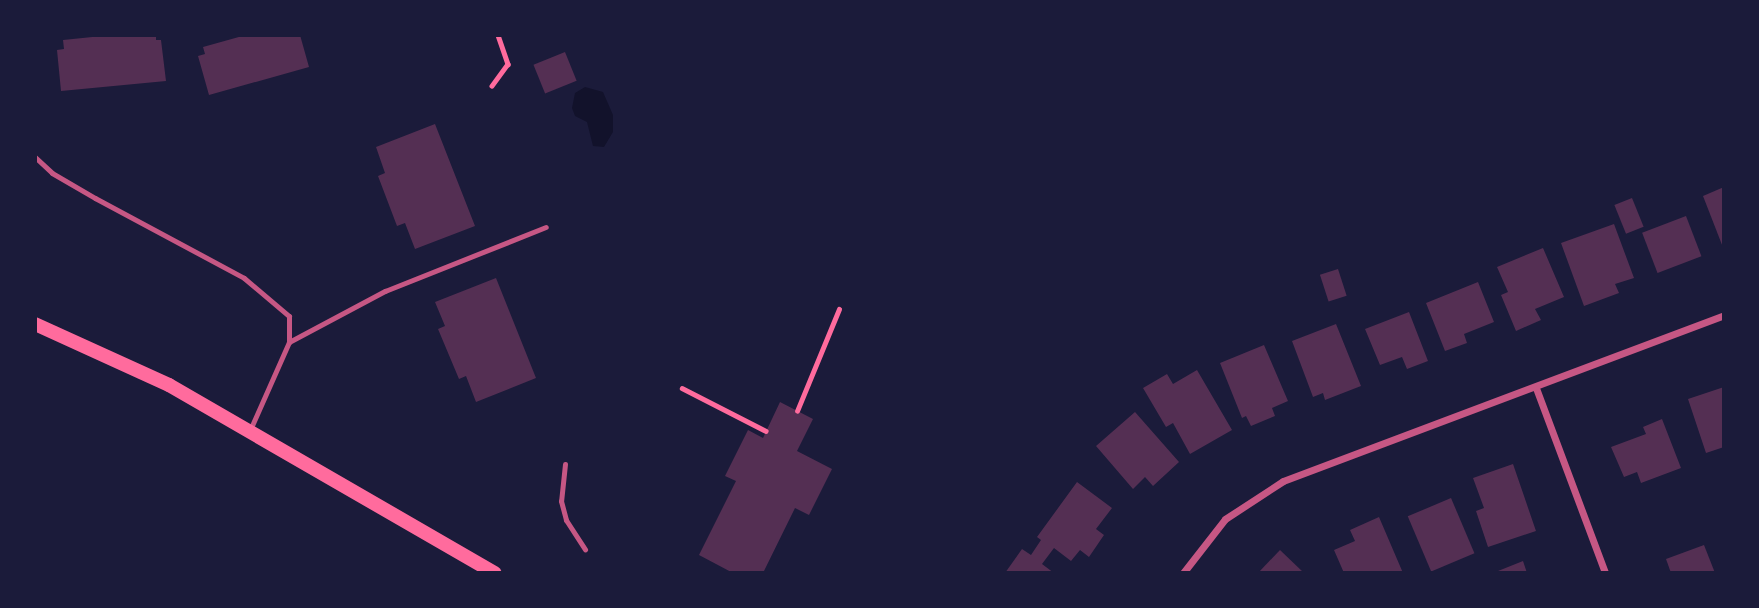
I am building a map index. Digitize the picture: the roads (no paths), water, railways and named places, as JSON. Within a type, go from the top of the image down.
[{"type":"main road","points":[[35,324],[169,385],[495,573]]},
{"type":"street","points":[[1183,573],[1225,519],[1283,481],[1724,316]]},
{"type":"street","points":[[1536,388],[1605,573]]},
{"type":"lane","points":[[35,156],[52,173],[234,272],[274,299],[289,316],[289,342],[250,430]]},
{"type":"lane","points":[[289,342],[384,291],[546,228]]},
{"type":"lane","points":[[565,464],[561,501],[566,520],[585,549]]}]
